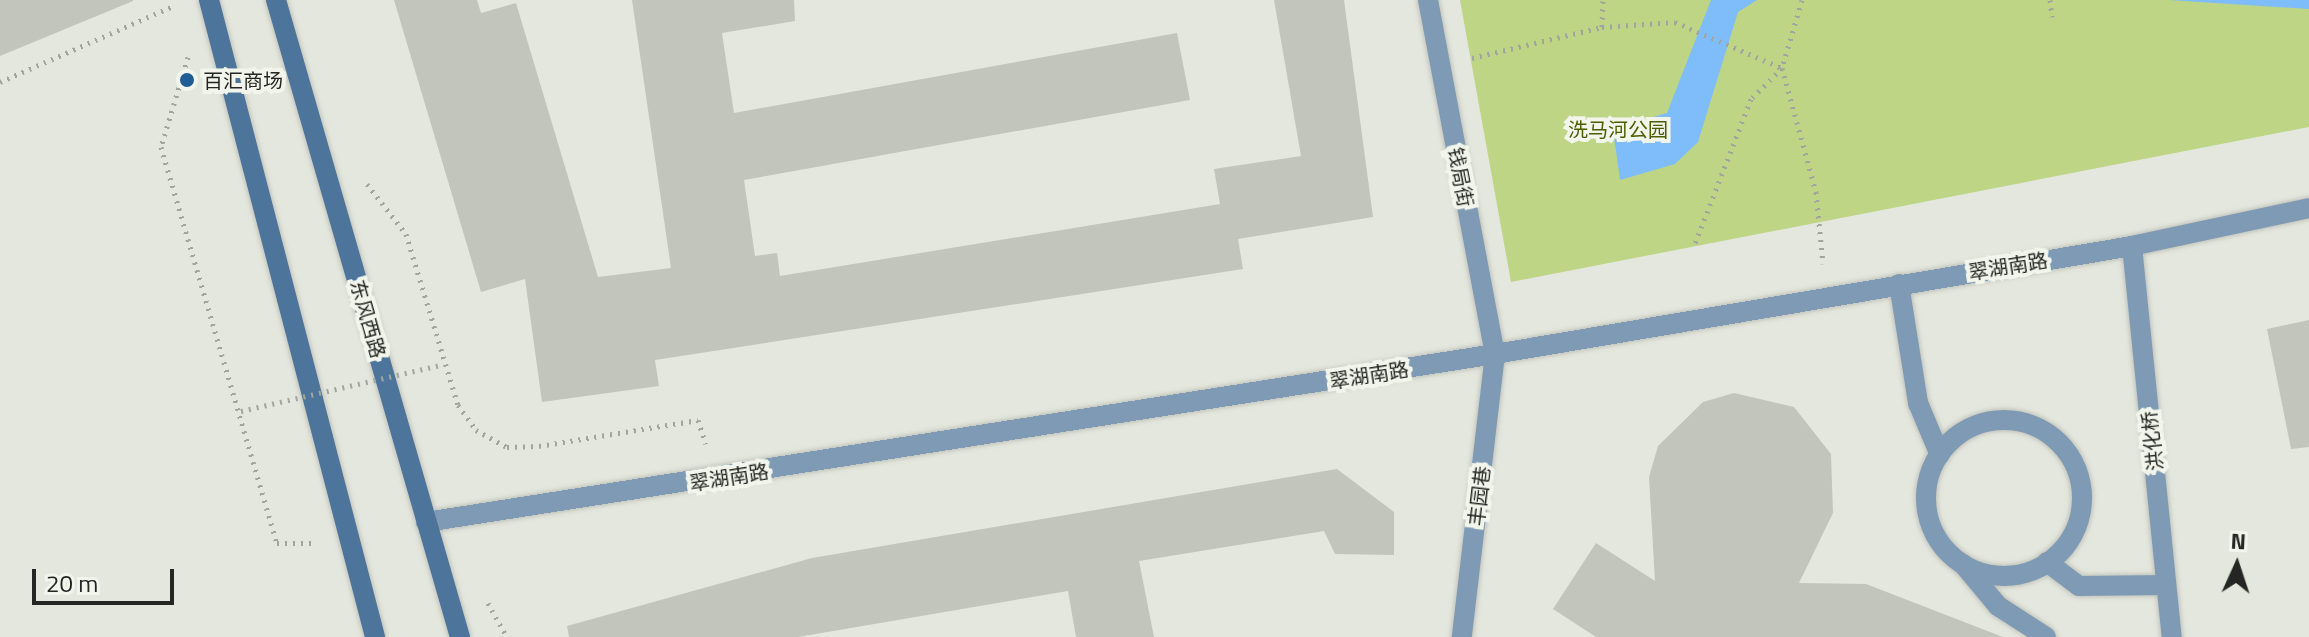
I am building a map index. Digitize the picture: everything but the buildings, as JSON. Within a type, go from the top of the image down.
[{"type":"main road","points":[[209,0],[375,637]]},
{"type":"main road","name":"东风西路","points":[[276,0],[460,637]]},
{"type":"street","name":"钱局街","points":[[1428,0],[1495,354]]},
{"type":"street","name":"翠湖南路","points":[[426,522],[1495,354],[2132,246],[2309,208]]},
{"type":"street","name":"洪化桥","points":[[2132,246],[2172,637]]},
{"type":"street","points":[[1899,284],[1918,403],[1940,455]]},
{"type":"street","name":"丰园巷","points":[[1462,637],[1495,354]]},
{"type":"street","points":[[1963,564],[2005,575],[2047,562],[2064,548],[2082,508],[2082,486],[2063,446],[2025,423],[2004,420],[1961,433],[1940,455],[1927,509],[1946,549],[1963,564],[1998,606],[2046,637]]},
{"type":"street","points":[[2047,562],[2079,586],[2166,585]]},
{"type":"path","points":[[0,82],[187,0]]},
{"type":"path","points":[[1602,27],[1603,0]]},
{"type":"path","points":[[1694,246],[1751,99],[1782,68],[1802,0]]},
{"type":"path","points":[[2050,0],[2052,17]]},
{"type":"path","points":[[1440,65],[1602,27],[1675,22],[1782,68],[1816,192],[1827,297]]},
{"type":"path","points":[[192,44],[161,147],[241,411],[277,543]]},
{"type":"path","points":[[406,234],[444,364],[476,430],[507,447],[698,420]]},
{"type":"path","points":[[241,411],[444,364]]},
{"type":"green space","name":"洗马河公园","points":[[1460,0],[2309,0],[2309,127],[1511,282]]},
{"type":"water","points":[[1711,0],[1757,0],[1738,12],[1698,142],[1675,164],[1620,180],[1613,129],[1667,113]]},
{"type":"water","points":[[2169,0],[2309,0],[2309,9]]},
{"type":"place","name":"百汇商场","points":[[187,80]]}]
